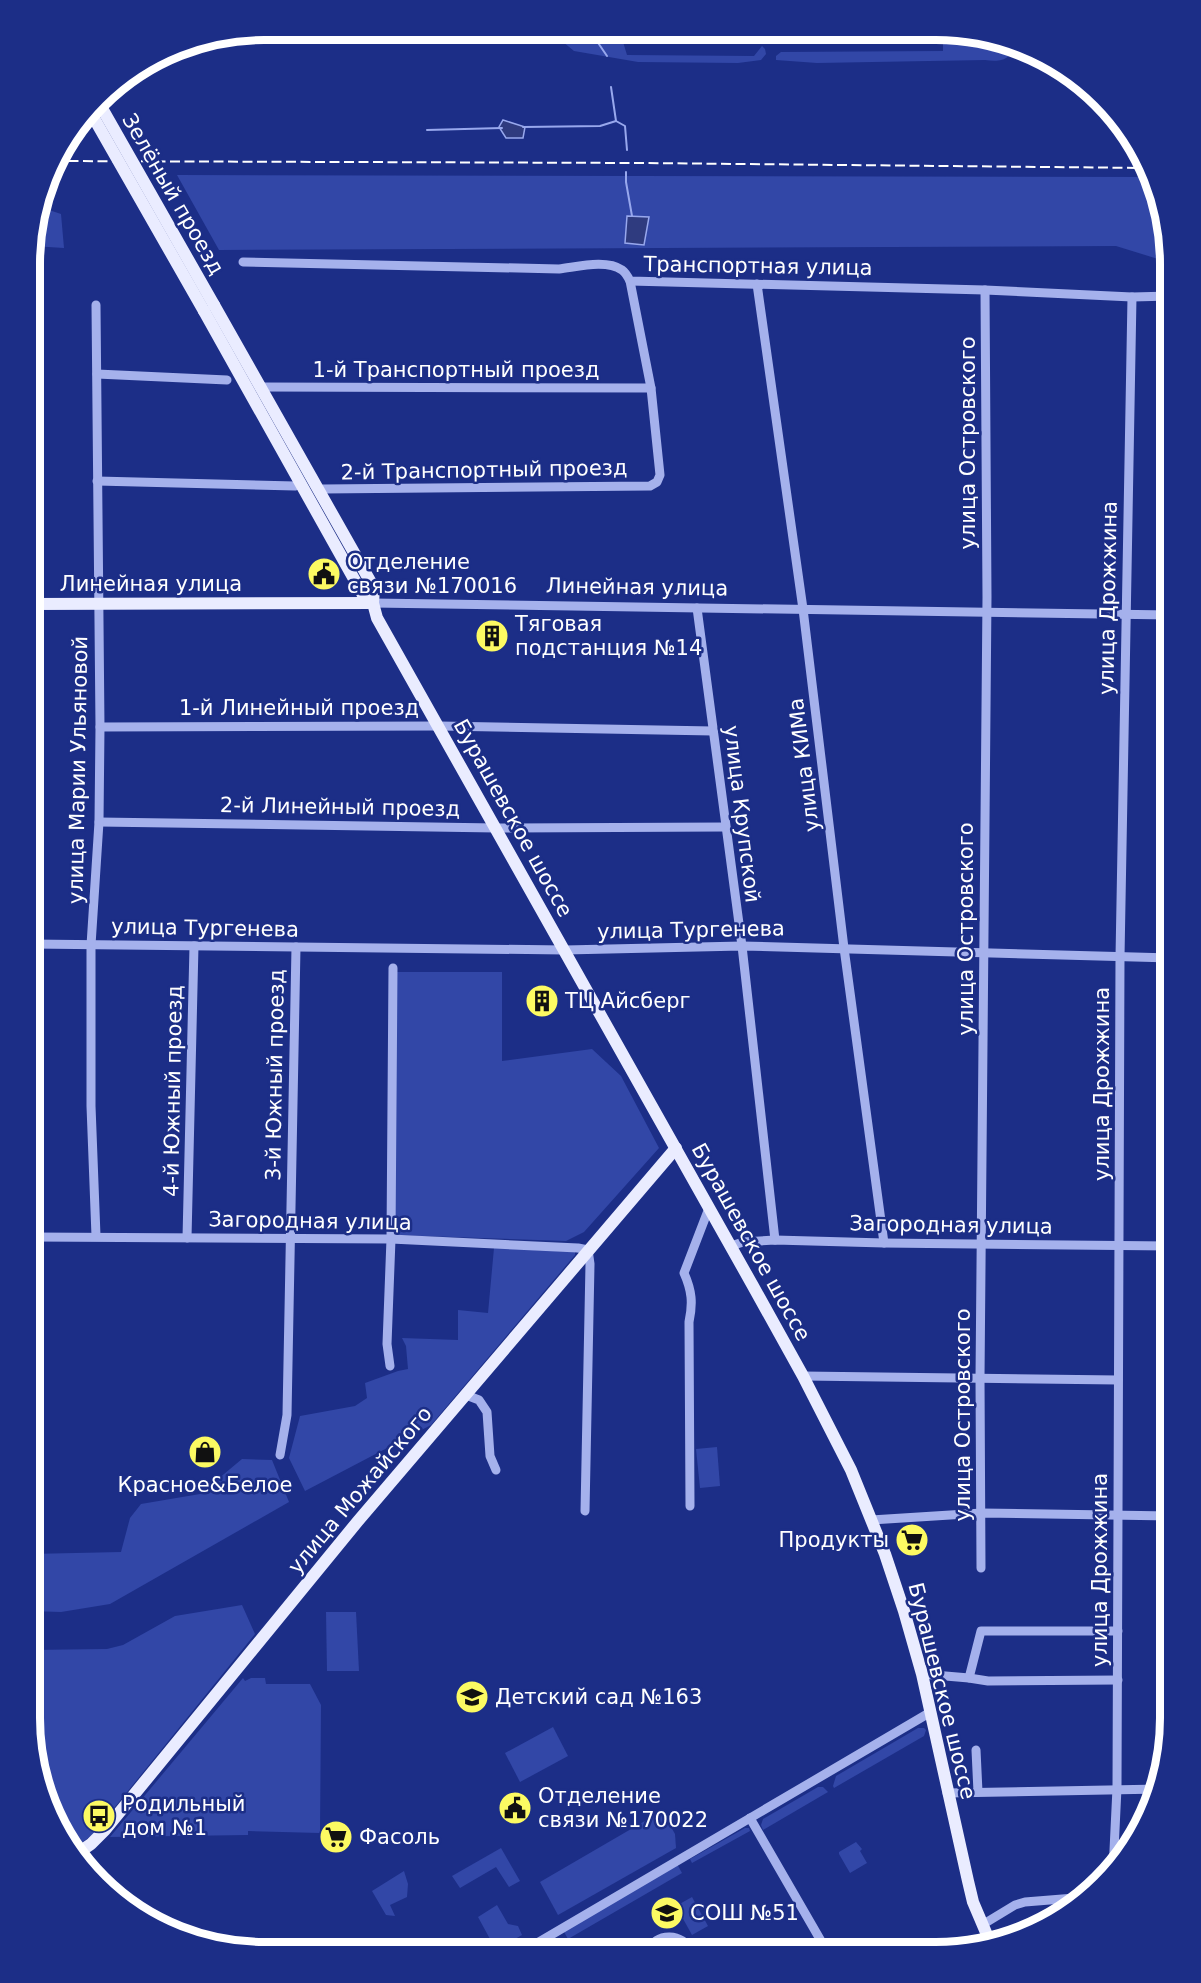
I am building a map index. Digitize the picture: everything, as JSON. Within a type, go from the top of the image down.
[{"type":"main road","name":"Зелёный проезд","points":[[103,110],[209,308]]},
{"type":"main road","name":"Зелёный проезд","points":[[95,119],[209,308]]},
{"type":"main road","name":"Бурашевское шоссе","points":[[209,308],[261,387],[374,588],[373,603],[380,623],[731,1246],[803,1376],[851,1470],[904,1611],[922,1674],[970,1892],[988,1936]]},
{"type":"main road","name":"Бурашевское шоссе","points":[[209,308],[300,484],[363,595],[373,603]]},
{"type":"main road","name":"Линейная улица","points":[[40,604],[373,603]]},
{"type":"main road","name":"улица Можайского","points":[[83,1849],[96,1839],[118,1814],[358,1521],[676,1148]]},
{"type":"street","name":"Транспортная улица","points":[[243,262],[560,269],[600,265],[623,270],[630,281],[1160,296]]},
{"type":"street","points":[[630,281],[651,388]]},
{"type":"street","name":"улица КИМа","points":[[757,284],[803,609],[844,948],[884,1243]]},
{"type":"street","name":"улица Островского","points":[[981,1568],[986,290]]},
{"type":"street","name":"улица Дрожжина","points":[[1114,1855],[1118,1680],[1120,957],[1132,297]]},
{"type":"street","name":"улица Марии Ульяновой","points":[[96,305],[100,727],[99,822],[91,945],[91,1106],[96,1236]]},
{"type":"street","points":[[97,374],[227,380]]},
{"type":"street","name":"1-й Транспортный проезд","points":[[261,387],[651,388]]},
{"type":"street","name":"2-й Транспортный проезд","points":[[319,492],[323,489],[650,486],[657,482],[660,475],[651,388]]},
{"type":"street","points":[[97,481],[296,486],[300,484]]},
{"type":"street","name":"Линейная улица","points":[[373,603],[1160,615]]},
{"type":"street","name":"улица Крупской","points":[[697,608],[742,946],[775,1240]]},
{"type":"street","name":"1-й Линейный проезд","points":[[100,727],[440,726],[713,731]]},
{"type":"street","name":"2-й Линейный проезд","points":[[99,822],[496,828],[725,827]]},
{"type":"street","name":"улица Тургенева","points":[[40,944],[564,950],[742,946],[1160,958]]},
{"type":"street","name":"4-й Южный проезд","points":[[187,1238],[194,946]]},
{"type":"street","name":"3-й Южный проезд","points":[[280,1455],[287,1415],[296,947]]},
{"type":"street","points":[[390,1366],[387,1344],[391,1239],[393,968]]},
{"type":"street","points":[[690,1506],[689,1322],[693,1304],[691,1287],[684,1273],[709,1208]]},
{"type":"street","name":"Загородная улица","points":[[40,1236],[391,1239],[508,1243],[588,1250]]},
{"type":"street","name":"Загородная улица","points":[[731,1246],[743,1242],[775,1240],[1160,1246]]},
{"type":"street","points":[[585,1511],[590,1264],[588,1250]]},
{"type":"street","points":[[803,1376],[1118,1380]]},
{"type":"street","points":[[466,1395],[479,1400],[487,1413],[490,1456],[496,1470]]},
{"type":"street","points":[[871,1520],[982,1514],[1160,1516]]},
{"type":"street","points":[[969,1678],[981,1631],[1118,1631]]},
{"type":"street","points":[[922,1674],[988,1681],[1118,1680]]},
{"type":"street","points":[[539,1942],[929,1713]]},
{"type":"street","points":[[976,1750],[978,1792]]},
{"type":"street","points":[[947,1793],[1150,1789]]},
{"type":"street","points":[[750,1818],[822,1942]]},
{"type":"street","points":[[982,1924],[1015,1905],[1025,1902],[1070,1898]]},
{"type":"street","points":[[655,1942],[668,1936],[685,1942]]},
{"type":"shaded area","points":[[562,41],[623,41],[627,55],[754,56],[762,46],[766,54],[761,60],[738,63],[638,62],[574,51]]},
{"type":"shaded area","points":[[943,41],[965,42],[992,48],[1009,56],[994,61],[817,63],[776,60],[776,56],[781,52],[943,51]]},
{"type":"shaded area","points":[[503,120],[525,127],[523,138],[506,138],[499,127]]},
{"type":"shaded area","points":[[177,175],[1142,177],[1153,207],[1159,235],[1160,260],[1116,246],[219,250]]},
{"type":"shaded area","points":[[47,209],[61,214],[64,248],[41,247]]},
{"type":"shaded area","points":[[627,216],[649,217],[644,245],[625,243]]},
{"type":"shaded area","points":[[396,972],[502,972],[502,1061],[592,1049],[621,1076],[659,1148],[584,1232],[566,1241],[395,1235]]},
{"type":"shaded area","points":[[494,1248],[575,1252],[575,1255],[431,1425],[305,1491],[289,1458],[300,1416],[355,1406],[367,1398],[365,1383],[408,1369],[406,1346],[402,1338],[458,1340],[458,1310],[488,1313]]},
{"type":"shaded area","points":[[717,1447],[720,1486],[700,1488],[696,1449]]},
{"type":"shaded area","points":[[242,1459],[272,1460],[289,1502],[110,1604],[61,1612],[40,1611],[40,1554],[121,1552],[130,1518],[141,1504],[200,1494]]},
{"type":"shaded area","points":[[242,1605],[255,1634],[92,1835],[79,1845],[52,1791],[42,1748],[40,1650],[107,1649],[123,1645],[175,1616]]},
{"type":"shaded area","points":[[326,1612],[356,1612],[359,1671],[327,1671]]},
{"type":"shaded area","points":[[243,1678],[245,1681],[251,1678],[265,1678],[266,1684],[310,1684],[321,1705],[320,1833],[248,1831],[248,1835],[110,1837]]},
{"type":"shaded area","points":[[553,1727],[568,1756],[520,1782],[505,1753]]},
{"type":"shaded area","points":[[918,1728],[926,1730],[924,1736],[834,1788],[836,1776]]},
{"type":"shaded area","points":[[818,1787],[823,1787],[828,1792],[763,1830],[761,1825],[763,1819]]},
{"type":"shaded area","points":[[662,1811],[675,1834],[676,1848],[558,1915],[540,1882]]},
{"type":"shaded area","points":[[745,1828],[749,1828],[750,1831],[692,1863],[690,1859]]},
{"type":"shaded area","points":[[856,1842],[862,1849],[860,1851],[867,1863],[850,1873],[839,1852]]},
{"type":"shaded area","points":[[501,1848],[520,1881],[509,1887],[496,1867],[460,1888],[452,1876]]},
{"type":"shaded area","points":[[677,1864],[682,1873],[568,1939],[563,1930]]},
{"type":"shaded area","points":[[404,1871],[408,1884],[407,1897],[390,1905],[395,1916],[386,1915],[372,1891]]},
{"type":"shaded area","points":[[692,1897],[708,1926],[692,1935],[676,1906]]},
{"type":"shaded area","points":[[497,1905],[508,1924],[518,1926],[522,1935],[510,1942],[488,1942],[490,1939],[478,1917]]},
{"type":"waterway","points":[[597,41],[607,56]]},
{"type":"waterway","points":[[611,87],[616,121],[625,126],[627,150]]},
{"type":"waterway","points":[[523,127],[600,126],[616,121]]},
{"type":"waterway","points":[[427,130],[502,128]]},
{"type":"waterway","points":[[626,172],[632,216]]},
{"type":"railway","points":[[66,161],[1138,168]]},
{"type":"place","name":"Отделение связи №170016","points":[[324,574]]},
{"type":"place","name":"Тяговая подстанция №14","points":[[492,636]]},
{"type":"place","name":"ТЦ Айсберг","points":[[542,1001]]},
{"type":"place","name":"Красное&Белое","points":[[205,1452]]},
{"type":"place","name":"Продукты","points":[[912,1540]]},
{"type":"place","name":"Детский сад №163","points":[[472,1697]]},
{"type":"place","name":"Отделение связи №170022","points":[[515,1808]]},
{"type":"place","name":"Родильный дом №1","points":[[99,1816]]},
{"type":"place","name":"Фасоль","points":[[336,1837]]},
{"type":"place","name":"СОШ №51","points":[[667,1913]]}]
